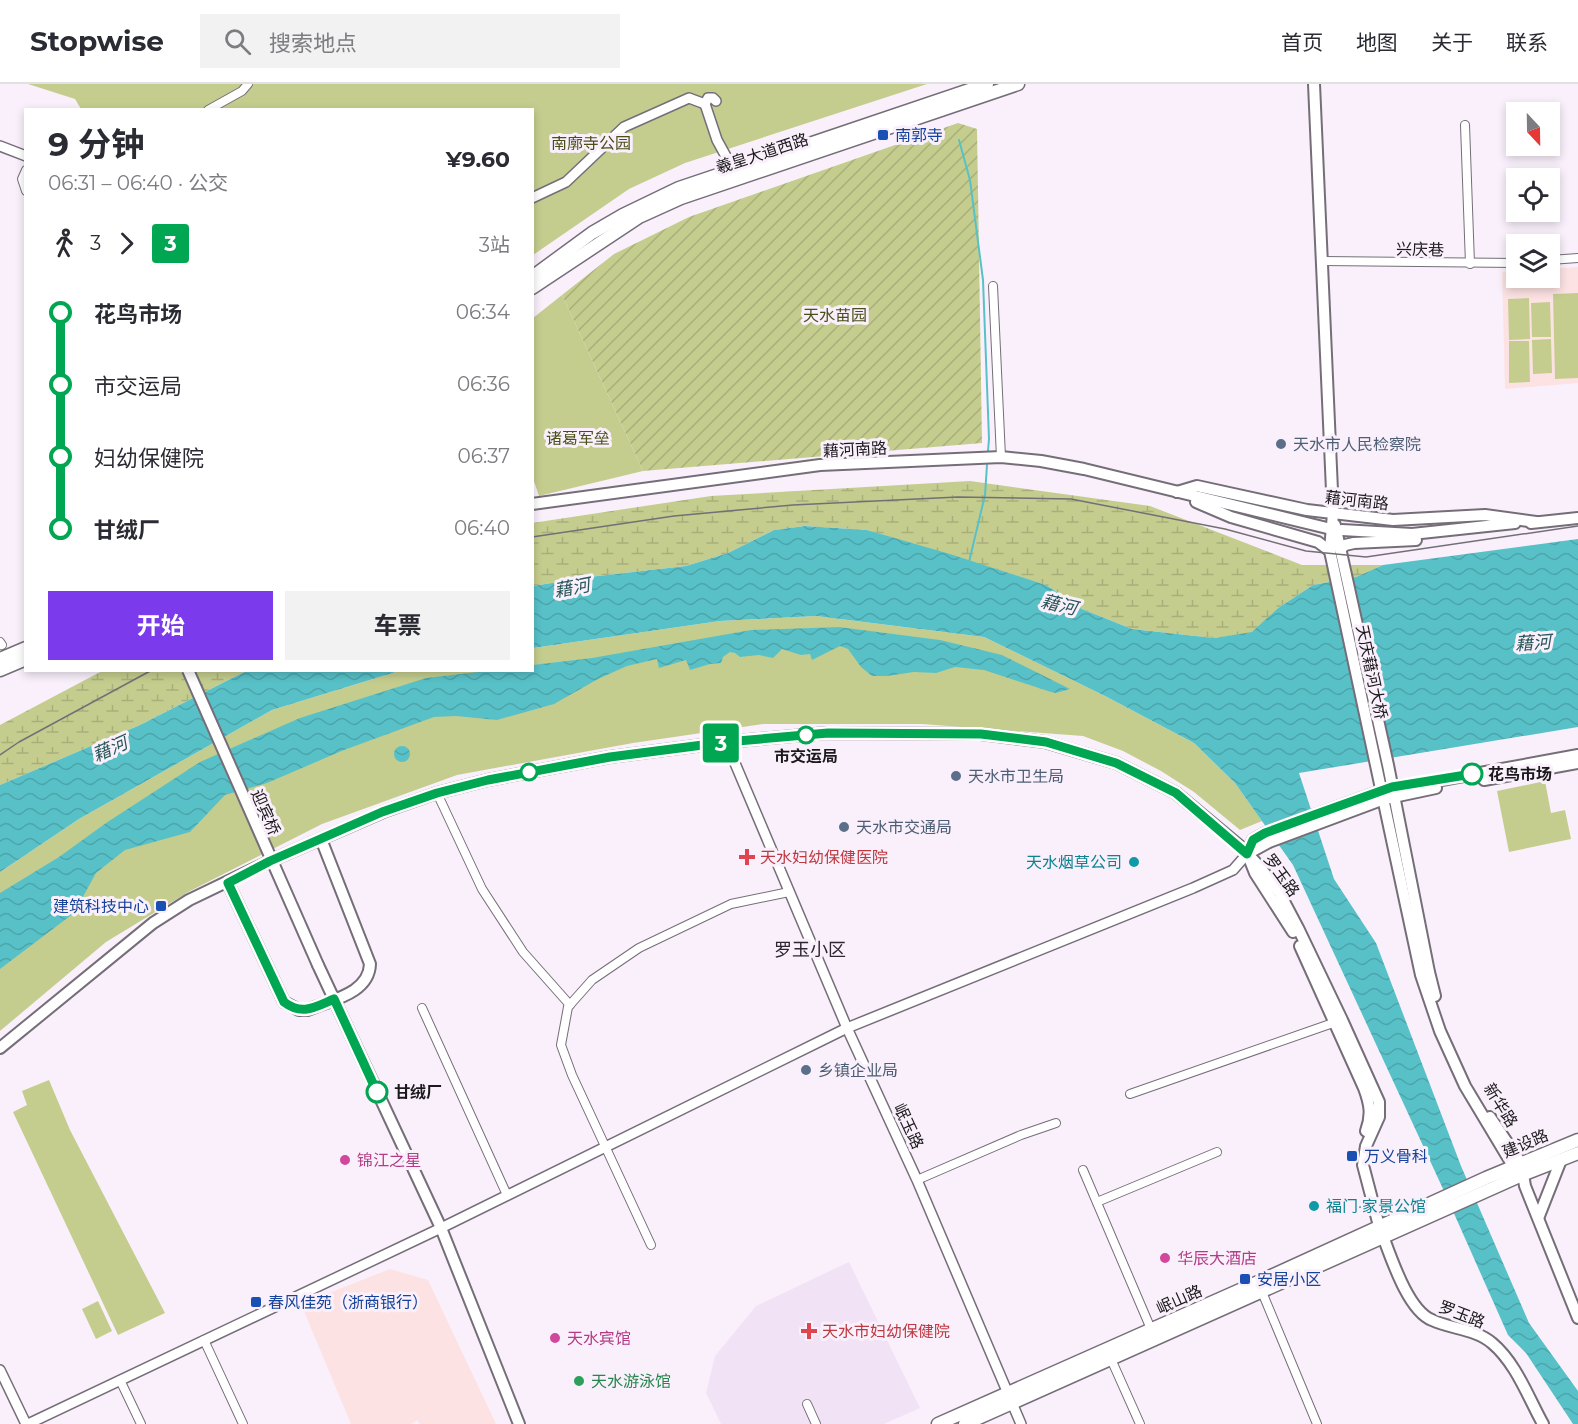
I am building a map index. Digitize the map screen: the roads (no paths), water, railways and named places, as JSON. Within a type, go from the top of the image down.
[{"type":"main road","name":"羲皇大道西路","points":[[534,276],[592,233],[679,188],[987,84]]},
{"type":"main road","name":"羲皇大道西路","points":[[534,287],[639,217],[681,198],[732,170],[1018,84]]},
{"type":"main road","name":"天庆藉河大桥","points":[[1314,84],[1335,550],[1388,793]]},
{"type":"main road","name":"藉河南路","points":[[534,504],[820,465],[1001,457],[1084,469],[1327,528]]},
{"type":"main road","name":"藉河南路","points":[[1177,492],[1197,486],[1333,513],[1393,519],[1485,515],[1536,522]]},
{"type":"main road","name":"藉河南路","points":[[1177,492],[1231,517],[1318,542],[1335,550],[1354,543],[1401,541],[1489,531],[1508,524]]},
{"type":"main road","name":"藉河南路","points":[[1342,530],[1412,534],[1578,518]]},
{"type":"main road","points":[[0,659],[24,649]]},
{"type":"main road","points":[[0,670],[24,660]]},
{"type":"main road","name":"迎宾桥","points":[[189,672],[318,965],[441,1228],[519,1424]]},
{"type":"main road","points":[[0,1048],[153,923],[189,900],[270,861],[382,812],[437,793],[488,780],[610,757],[726,742],[828,733],[981,734],[1046,742],[1116,763],[1176,793],[1247,854],[1267,837],[1388,793],[1578,755]]},
{"type":"main road","points":[[1388,793],[1578,763]]},
{"type":"main road","name":"新华路","points":[[1388,793],[1429,972],[1445,1031],[1469,1082],[1518,1168],[1539,1216]]},
{"type":"main road","points":[[228,883],[284,1002],[299,1010],[308,1010],[334,999],[363,985],[367,979],[370,964],[321,839]]},
{"type":"main road","name":"罗玉路","points":[[1247,854],[1255,873],[1293,930],[1364,1088],[1370,1105],[1370,1120],[1359,1152],[1357,1170],[1367,1205],[1381,1232]]},
{"type":"main road","name":"罗玉路","points":[[1247,854],[1279,892],[1342,1020],[1379,1102],[1379,1117],[1366,1146],[1363,1165],[1381,1232],[1394,1269],[1418,1309],[1431,1320],[1464,1329],[1490,1341],[1507,1358],[1543,1424]]},
{"type":"main road","name":"建设路","points":[[1381,1232],[1438,1214],[1490,1191],[1518,1168],[1578,1140]]},
{"type":"main road","name":"建设路","points":[[1432,1202],[1486,1178],[1518,1168],[1561,1160],[1578,1153]]},
{"type":"main road","points":[[1561,1160],[1539,1216],[1578,1316]]},
{"type":"main road","name":"岷山路","points":[[938,1424],[1111,1359],[1262,1292],[1381,1232],[1432,1202]]},
{"type":"main road","name":"岷山路","points":[[965,1424],[1010,1398],[1151,1329],[1381,1232]]},
{"type":"street","points":[[212,108],[242,91],[248,84]]},
{"type":"street","points":[[534,197],[566,182],[624,127],[689,98],[705,104]]},
{"type":"street","points":[[705,104],[708,99],[712,98],[716,101]]},
{"type":"street","points":[[705,104],[717,140],[732,170]]},
{"type":"street","points":[[1465,125],[1470,264]]},
{"type":"street","points":[[0,146],[24,155]]},
{"type":"street","points":[[1560,259],[1578,258]]},
{"type":"street","name":"兴庆巷","points":[[1322,261],[1506,263]]},
{"type":"street","points":[[993,286],[1001,457]]},
{"type":"street","name":"岷玉路","points":[[726,742],[847,1028],[917,1180],[1021,1424]]},
{"type":"street","points":[[437,793],[482,889],[523,952],[570,1005]]},
{"type":"street","points":[[0,1370],[27,1424],[441,1228],[847,1028],[1193,888],[1233,870],[1247,854]]},
{"type":"street","points":[[651,1245],[572,1075],[561,1046],[568,1007],[592,980],[639,948],[731,904],[789,892]]},
{"type":"street","points":[[422,1008],[507,1196]]},
{"type":"street","points":[[1130,1094],[1334,1023]]},
{"type":"street","points":[[917,1180],[1056,1123]]},
{"type":"street","points":[[1097,1202],[1217,1152]]},
{"type":"street","points":[[1083,1170],[1151,1329]]},
{"type":"street","points":[[1262,1292],[1317,1424]]},
{"type":"street","points":[[204,1340],[243,1424]]},
{"type":"street","points":[[1111,1359],[1140,1424]]},
{"type":"street","points":[[120,1380],[141,1424]]},
{"type":"street","points":[[807,1404],[816,1424]]},
{"type":"water","name":"藉河","points":[[805,526],[867,530],[1046,585],[1082,609],[1132,629],[1214,638],[1252,632],[1278,608],[1313,585],[1356,577],[1383,565],[1578,539],[1578,727],[1299,773],[1334,879],[1376,943],[1461,1166],[1529,1323],[1578,1391],[1578,1424],[1573,1424],[1526,1353],[1508,1335],[1293,865],[1235,783],[1194,743],[1105,696],[984,637],[816,616],[720,621],[534,648],[534,586],[686,566],[728,553],[774,530]]},
{"type":"water","points":[[839,627],[940,640],[1002,655],[1070,689],[1056,693],[984,670],[955,667],[936,673],[914,672],[872,676],[861,667],[848,649],[840,646],[812,660],[810,654],[801,655],[782,649],[773,658],[759,655],[740,657],[730,652],[723,657],[721,663],[690,670],[686,660],[659,668],[657,659],[627,666],[598,679],[554,704],[497,720],[456,716],[434,717],[344,750],[267,783],[225,795],[190,832],[125,850],[96,873],[74,913],[0,969],[0,893],[59,857],[106,823],[200,762],[300,718],[426,678],[478,672],[534,672],[534,665],[592,658],[751,630]]},
{"type":"water","name":"藉河","points":[[244,672],[396,672],[272,710],[79,819],[0,872],[0,785],[140,725]]},
{"type":"water","points":[[399,746],[405,746],[410,754],[408,760],[399,762],[394,757],[394,751]]},
{"type":"waterway","points":[[959,140],[970,180],[983,280],[988,451]]},
{"type":"waterway","points":[[969,562],[985,495],[987,465]]},
{"type":"tram line","points":[[534,537],[674,516],[793,505],[958,497],[1071,499],[1225,529],[1306,551],[1366,557],[1578,526]]},
{"type":"tram line","points":[[0,755],[19,742],[148,672]]},
{"type":"place","name":"南郭寺","points":[[883,135]]},
{"type":"place","name":"天水市人民检察院","points":[[1281,444]]},
{"type":"place","name":"市交运局","points":[[806,735]]},
{"type":"place","name":"花鸟市场","points":[[1472,774]]},
{"type":"place","name":"天水市卫生局","points":[[956,776]]},
{"type":"place","name":"天水市交通局","points":[[844,827]]},
{"type":"place","name":"天水妇幼保健医院","points":[[747,857]]},
{"type":"place","name":"天水烟草公司","points":[[1134,862]]},
{"type":"place","name":"建筑科技中心","points":[[161,906]]},
{"type":"place","name":"乡镇企业局","points":[[806,1070]]},
{"type":"place","name":"甘绒厂","points":[[377,1092]]},
{"type":"place","name":"万义骨科","points":[[1352,1156]]},
{"type":"place","name":"锦江之星","points":[[345,1160]]},
{"type":"place","name":"福门·家景公馆","points":[[1314,1206]]},
{"type":"place","name":"华辰大酒店","points":[[1165,1258]]},
{"type":"place","name":"安居小区","points":[[1245,1279]]},
{"type":"place","name":"春风佳苑（浙商银行）","points":[[256,1302]]},
{"type":"place","name":"天水市妇幼保健院","points":[[809,1331]]},
{"type":"place","name":"天水宾馆","points":[[555,1338]]},
{"type":"place","name":"天水游泳馆","points":[[579,1381]]},
{"type":"district","name":"罗玉小区","points":[[810,950]]},
{"type":"park label","name":"南廓寺公园","points":[[591,143]]},
{"type":"park label","name":"天水苗园","points":[[835,315]]},
{"type":"park label","name":"诸葛军垒","points":[[578,438]]}]
